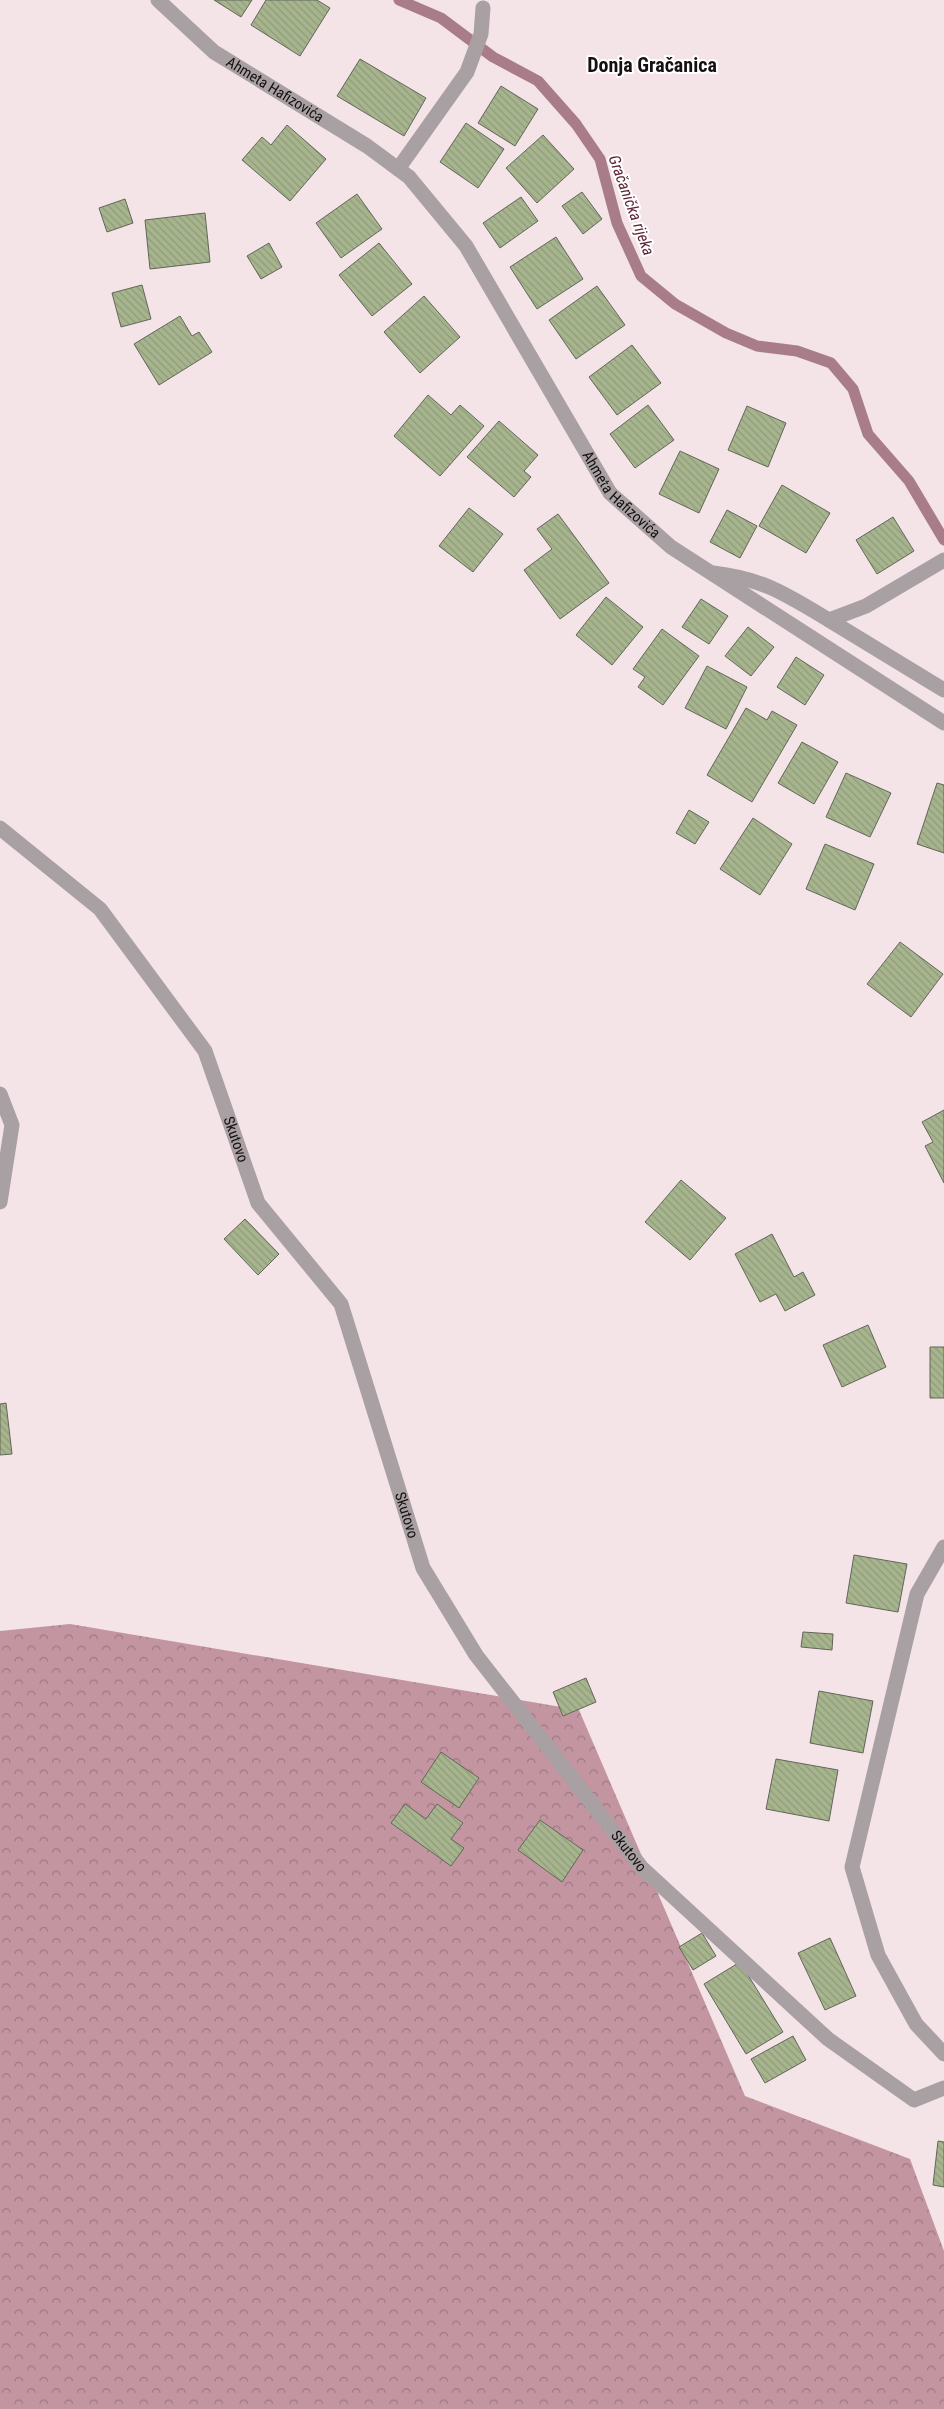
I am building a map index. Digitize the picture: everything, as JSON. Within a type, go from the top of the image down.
[{"type":"street","name":"Ahmeta Hafizovića","points":[[158,0],[214,52],[367,146],[409,177],[466,246],[610,493],[671,547],[944,723]]},
{"type":"street","points":[[398,169],[468,68],[481,34],[483,8]]},
{"type":"street","points":[[829,620],[866,606],[938,563]]},
{"type":"street","points":[[709,573],[743,577],[774,588],[944,690]]},
{"type":"street","name":"Skutovo","points":[[0,828],[100,909],[205,1051],[258,1203],[341,1304],[424,1568],[476,1655],[642,1868],[828,2039],[914,2100],[944,2088]]},
{"type":"street","points":[[0,1094],[12,1125],[0,1202]]},
{"type":"street","points":[[944,1547],[917,1594],[852,1867],[878,1955],[916,2024],[944,2054]]},
{"type":"green space","points":[[70,1624],[579,1710],[745,2096],[910,2159],[944,2251],[944,2409],[0,2409],[0,1631]]},
{"type":"building","points":[[214,0],[252,0],[241,17]]},
{"type":"building","points":[[266,0],[317,0],[330,8],[300,56],[251,25]]},
{"type":"building","points":[[360,59],[426,98],[404,136],[337,96]]},
{"type":"building","points":[[501,86],[538,109],[515,146],[478,123]]},
{"type":"building","points":[[466,123],[504,149],[478,188],[440,162]]},
{"type":"building","points":[[287,125],[326,159],[290,201],[242,160],[262,137],[271,145]]},
{"type":"building","points":[[543,135],[574,169],[537,203],[506,168]]},
{"type":"building","points":[[582,192],[602,219],[583,234],[562,206]]},
{"type":"building","points":[[357,194],[382,229],[341,258],[316,223]]},
{"type":"building","points":[[521,197],[538,221],[500,248],[483,223]]},
{"type":"building","points":[[125,199],[133,223],[107,232],[99,208]]},
{"type":"building","points":[[205,213],[210,262],[150,269],[145,220]]},
{"type":"building","points":[[556,237],[583,279],[537,309],[510,267]]},
{"type":"building","points":[[269,243],[282,267],[261,279],[247,256]]},
{"type":"building","points":[[379,243],[412,284],[372,316],[339,275]]},
{"type":"building","points":[[142,285],[151,319],[121,327],[112,293]]},
{"type":"building","points":[[597,286],[625,325],[576,359],[549,320]]},
{"type":"building","points":[[424,296],[460,337],[420,373],[384,332]]},
{"type":"building","points":[[180,316],[192,336],[199,332],[212,352],[159,385],[134,344]]},
{"type":"building","points":[[632,345],[661,383],[617,415],[589,377]]},
{"type":"building","points":[[428,395],[451,415],[460,405],[484,426],[440,476],[394,436]]},
{"type":"building","points":[[648,405],[674,440],[635,468],[610,434]]},
{"type":"building","points":[[747,406],[786,423],[768,467],[728,450]]},
{"type":"building","points":[[499,421],[538,455],[524,471],[531,477],[514,497],[467,457]]},
{"type":"building","points":[[680,451],[719,469],[699,513],[659,494]]},
{"type":"building","points":[[782,485],[830,513],[806,553],[759,526]]},
{"type":"building","points":[[469,508],[503,534],[473,572],[439,546]]},
{"type":"building","points":[[727,510],[757,526],[740,558],[710,542]]},
{"type":"building","points":[[558,514],[609,583],[560,619],[524,570],[552,549],[537,529]]},
{"type":"building","points":[[893,517],[914,551],[877,574],[856,540]]},
{"type":"building","points":[[606,597],[643,627],[612,665],[576,635]]},
{"type":"building","points":[[701,599],[728,616],[709,644],[682,627]]},
{"type":"building","points":[[748,627],[774,647],[751,676],[725,656]]},
{"type":"building","points":[[662,629],[699,656],[663,705],[638,687],[645,677],[633,669]]},
{"type":"building","points":[[796,657],[824,675],[805,705],[777,687]]},
{"type":"building","points":[[707,666],[747,687],[726,729],[685,708]]},
{"type":"building","points":[[746,708],[767,720],[772,711],[797,725],[752,802],[707,775]]},
{"type":"building","points":[[802,742],[838,762],[814,804],[778,783]]},
{"type":"building","points":[[846,773],[891,793],[870,837],[826,817]]},
{"type":"building","points":[[937,783],[944,785],[944,853],[917,844]]},
{"type":"building","points":[[689,810],[709,822],[695,844],[676,833]]},
{"type":"building","points":[[753,818],[792,844],[760,895],[720,869]]},
{"type":"building","points":[[825,844],[874,864],[855,910],[806,889]]},
{"type":"building","points":[[900,942],[943,974],[911,1017],[867,984]]},
{"type":"building","points":[[944,1110],[944,1183],[925,1146],[933,1142],[922,1122]]},
{"type":"building","points":[[681,1180],[726,1218],[690,1260],[645,1222]]},
{"type":"building","points":[[245,1219],[279,1254],[258,1275],[224,1239]]},
{"type":"building","points":[[772,1234],[794,1277],[803,1272],[815,1295],[785,1311],[776,1294],[760,1302],[735,1254]]},
{"type":"building","points":[[868,1325],[886,1367],[842,1387],[823,1345]]},
{"type":"building","points":[[930,1347],[944,1347],[944,1398],[930,1398]]},
{"type":"building","points":[[6,1403],[12,1454],[0,1455],[0,1404]]},
{"type":"building","points":[[854,1555],[907,1564],[898,1612],[846,1603]]},
{"type":"building","points":[[803,1632],[833,1634],[832,1650],[801,1647]]},
{"type":"building","points":[[586,1678],[596,1702],[563,1716],[553,1692]]},
{"type":"building","points":[[819,1691],[873,1701],[863,1753],[810,1743]]},
{"type":"building","points":[[441,1752],[479,1778],[459,1808],[421,1782]]},
{"type":"building","points":[[776,1759],[838,1770],[829,1821],[766,1809]]},
{"type":"building","points":[[405,1804],[426,1819],[437,1804],[463,1823],[451,1839],[464,1848],[451,1866],[391,1823]]},
{"type":"building","points":[[540,1820],[583,1850],[562,1882],[518,1850]]},
{"type":"building","points":[[702,1933],[716,1956],[693,1970],[679,1947]]},
{"type":"building","points":[[830,1938],[856,1996],[825,2010],[798,1953]]},
{"type":"building","points":[[740,1962],[783,2032],[746,2054],[704,1984]]},
{"type":"building","points":[[793,2036],[806,2060],[765,2083],[751,2059]]},
{"type":"building","points":[[938,2141],[944,2142],[944,2187],[933,2185]]},
{"type":"waterway","name":"Gračanička rijeka","points":[[399,0],[441,18],[493,57],[538,81],[576,124],[600,159],[617,223],[641,276],[675,304],[726,333],[757,346],[797,351],[831,363],[853,389],[868,434],[909,481],[944,540]]},
{"type":"district","name":"Donja Gračanica","points":[[652,65]]}]
